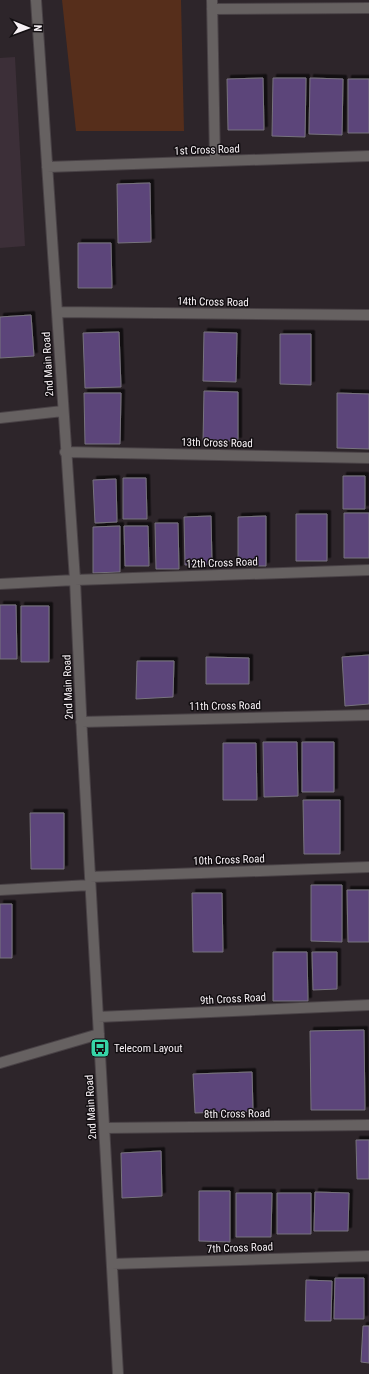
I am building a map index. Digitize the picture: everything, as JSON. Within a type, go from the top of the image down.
[{"type":"street","name":"2nd Main Road","points":[[36,0],[65,452],[75,580],[81,722],[118,1374]]},
{"type":"street","points":[[215,161],[212,5],[369,8]]},
{"type":"street","name":"1st Cross Road","points":[[47,167],[369,156]]},
{"type":"street","name":"14th Cross Road","points":[[57,312],[369,315]]},
{"type":"street","points":[[0,418],[63,411]]},
{"type":"street","name":"13th Cross Road","points":[[65,452],[369,458]]},
{"type":"street","name":"12th Cross Road","points":[[0,584],[369,570]]},
{"type":"street","name":"11th Cross Road","points":[[81,722],[369,715]]},
{"type":"street","name":"10th Cross Road","points":[[0,890],[90,882],[369,867]]},
{"type":"street","name":"9th Cross Road","points":[[98,1017],[369,1005]]},
{"type":"street","points":[[0,1063],[99,1034]]},
{"type":"street","name":"8th Cross Road","points":[[104,1128],[369,1125]]},
{"type":"street","name":"7th Cross Road","points":[[112,1264],[369,1256]]},
{"type":"shaded area","points":[[62,0],[181,0],[184,131],[76,131]]},
{"type":"shaded area","points":[[15,57],[25,246],[0,248],[0,58]]},
{"type":"building","points":[[263,78],[264,130],[228,130],[227,79]]},
{"type":"building","points":[[273,78],[306,78],[305,137],[272,136]]},
{"type":"building","points":[[310,78],[343,79],[342,135],[309,134]]},
{"type":"building","points":[[348,79],[369,79],[369,133],[348,133]]},
{"type":"building","points":[[150,183],[151,242],[118,243],[117,184]]},
{"type":"building","points":[[78,243],[111,243],[112,288],[78,288]]},
{"type":"building","points":[[31,315],[34,356],[0,358],[0,317]]},
{"type":"building","points":[[119,332],[121,387],[85,388],[83,333]]},
{"type":"building","points":[[204,332],[237,333],[236,382],[203,381]]},
{"type":"building","points":[[280,334],[311,334],[311,385],[280,384]]},
{"type":"building","points":[[204,391],[238,392],[238,441],[203,441]]},
{"type":"building","points":[[84,393],[121,393],[120,444],[85,444]]},
{"type":"building","points":[[337,393],[369,394],[369,449],[337,448]]},
{"type":"building","points":[[343,476],[365,476],[365,509],[343,509]]},
{"type":"building","points":[[123,478],[146,478],[147,519],[123,519]]},
{"type":"building","points":[[116,479],[117,522],[95,523],[93,480]]},
{"type":"building","points":[[344,513],[369,513],[369,558],[344,558]]},
{"type":"building","points":[[296,514],[327,514],[327,561],[296,561]]},
{"type":"building","points":[[211,516],[212,564],[185,565],[184,517]]},
{"type":"building","points":[[266,516],[266,566],[238,566],[238,517]]},
{"type":"building","points":[[155,523],[178,523],[179,569],[156,569]]},
{"type":"building","points":[[120,526],[120,572],[93,573],[93,527]]},
{"type":"building","points":[[124,526],[148,526],[149,566],[125,566]]},
{"type":"building","points":[[0,605],[16,605],[17,659],[0,659]]},
{"type":"building","points":[[21,606],[49,606],[49,662],[21,662]]},
{"type":"building","points":[[369,655],[369,704],[345,706],[342,657]]},
{"type":"building","points":[[206,657],[249,658],[249,684],[206,684]]},
{"type":"building","points":[[137,661],[174,661],[173,697],[136,699]]},
{"type":"building","points":[[263,742],[297,742],[298,796],[264,797]]},
{"type":"building","points":[[302,742],[334,742],[334,792],[302,792]]},
{"type":"building","points":[[223,743],[256,743],[257,800],[223,800]]},
{"type":"building","points":[[303,800],[340,800],[340,854],[304,854]]},
{"type":"building","points":[[30,813],[64,813],[64,869],[31,869]]},
{"type":"building","points":[[311,885],[342,885],[342,942],[311,941]]},
{"type":"building","points":[[347,890],[369,890],[369,942],[348,942]]},
{"type":"building","points":[[192,893],[222,893],[223,952],[193,952]]},
{"type":"building","points":[[0,904],[12,904],[12,958],[0,958]]},
{"type":"building","points":[[273,952],[307,952],[308,1001],[273,1001]]},
{"type":"building","points":[[312,952],[337,952],[337,989],[313,990]]},
{"type":"building","points":[[364,1030],[365,1110],[311,1110],[310,1031]]},
{"type":"building","points":[[252,1072],[253,1111],[195,1113],[193,1074]]},
{"type":"building","points":[[356,1140],[369,1140],[369,1179],[357,1179]]},
{"type":"building","points":[[161,1151],[162,1196],[122,1198],[121,1153]]},
{"type":"building","points":[[199,1191],[230,1191],[230,1242],[199,1241]]},
{"type":"building","points":[[315,1192],[349,1193],[348,1231],[314,1231]]},
{"type":"building","points":[[236,1193],[272,1193],[271,1237],[236,1237]]},
{"type":"building","points":[[277,1193],[311,1193],[311,1234],[277,1234]]},
{"type":"building","points":[[335,1278],[364,1278],[364,1319],[334,1319]]},
{"type":"building","points":[[306,1280],[332,1281],[331,1321],[305,1321]]},
{"type":"building","points":[[363,1326],[369,1326],[369,1363],[361,1362]]},
{"type":"place","name":"Telecom Layout","points":[[100,1048]]}]
